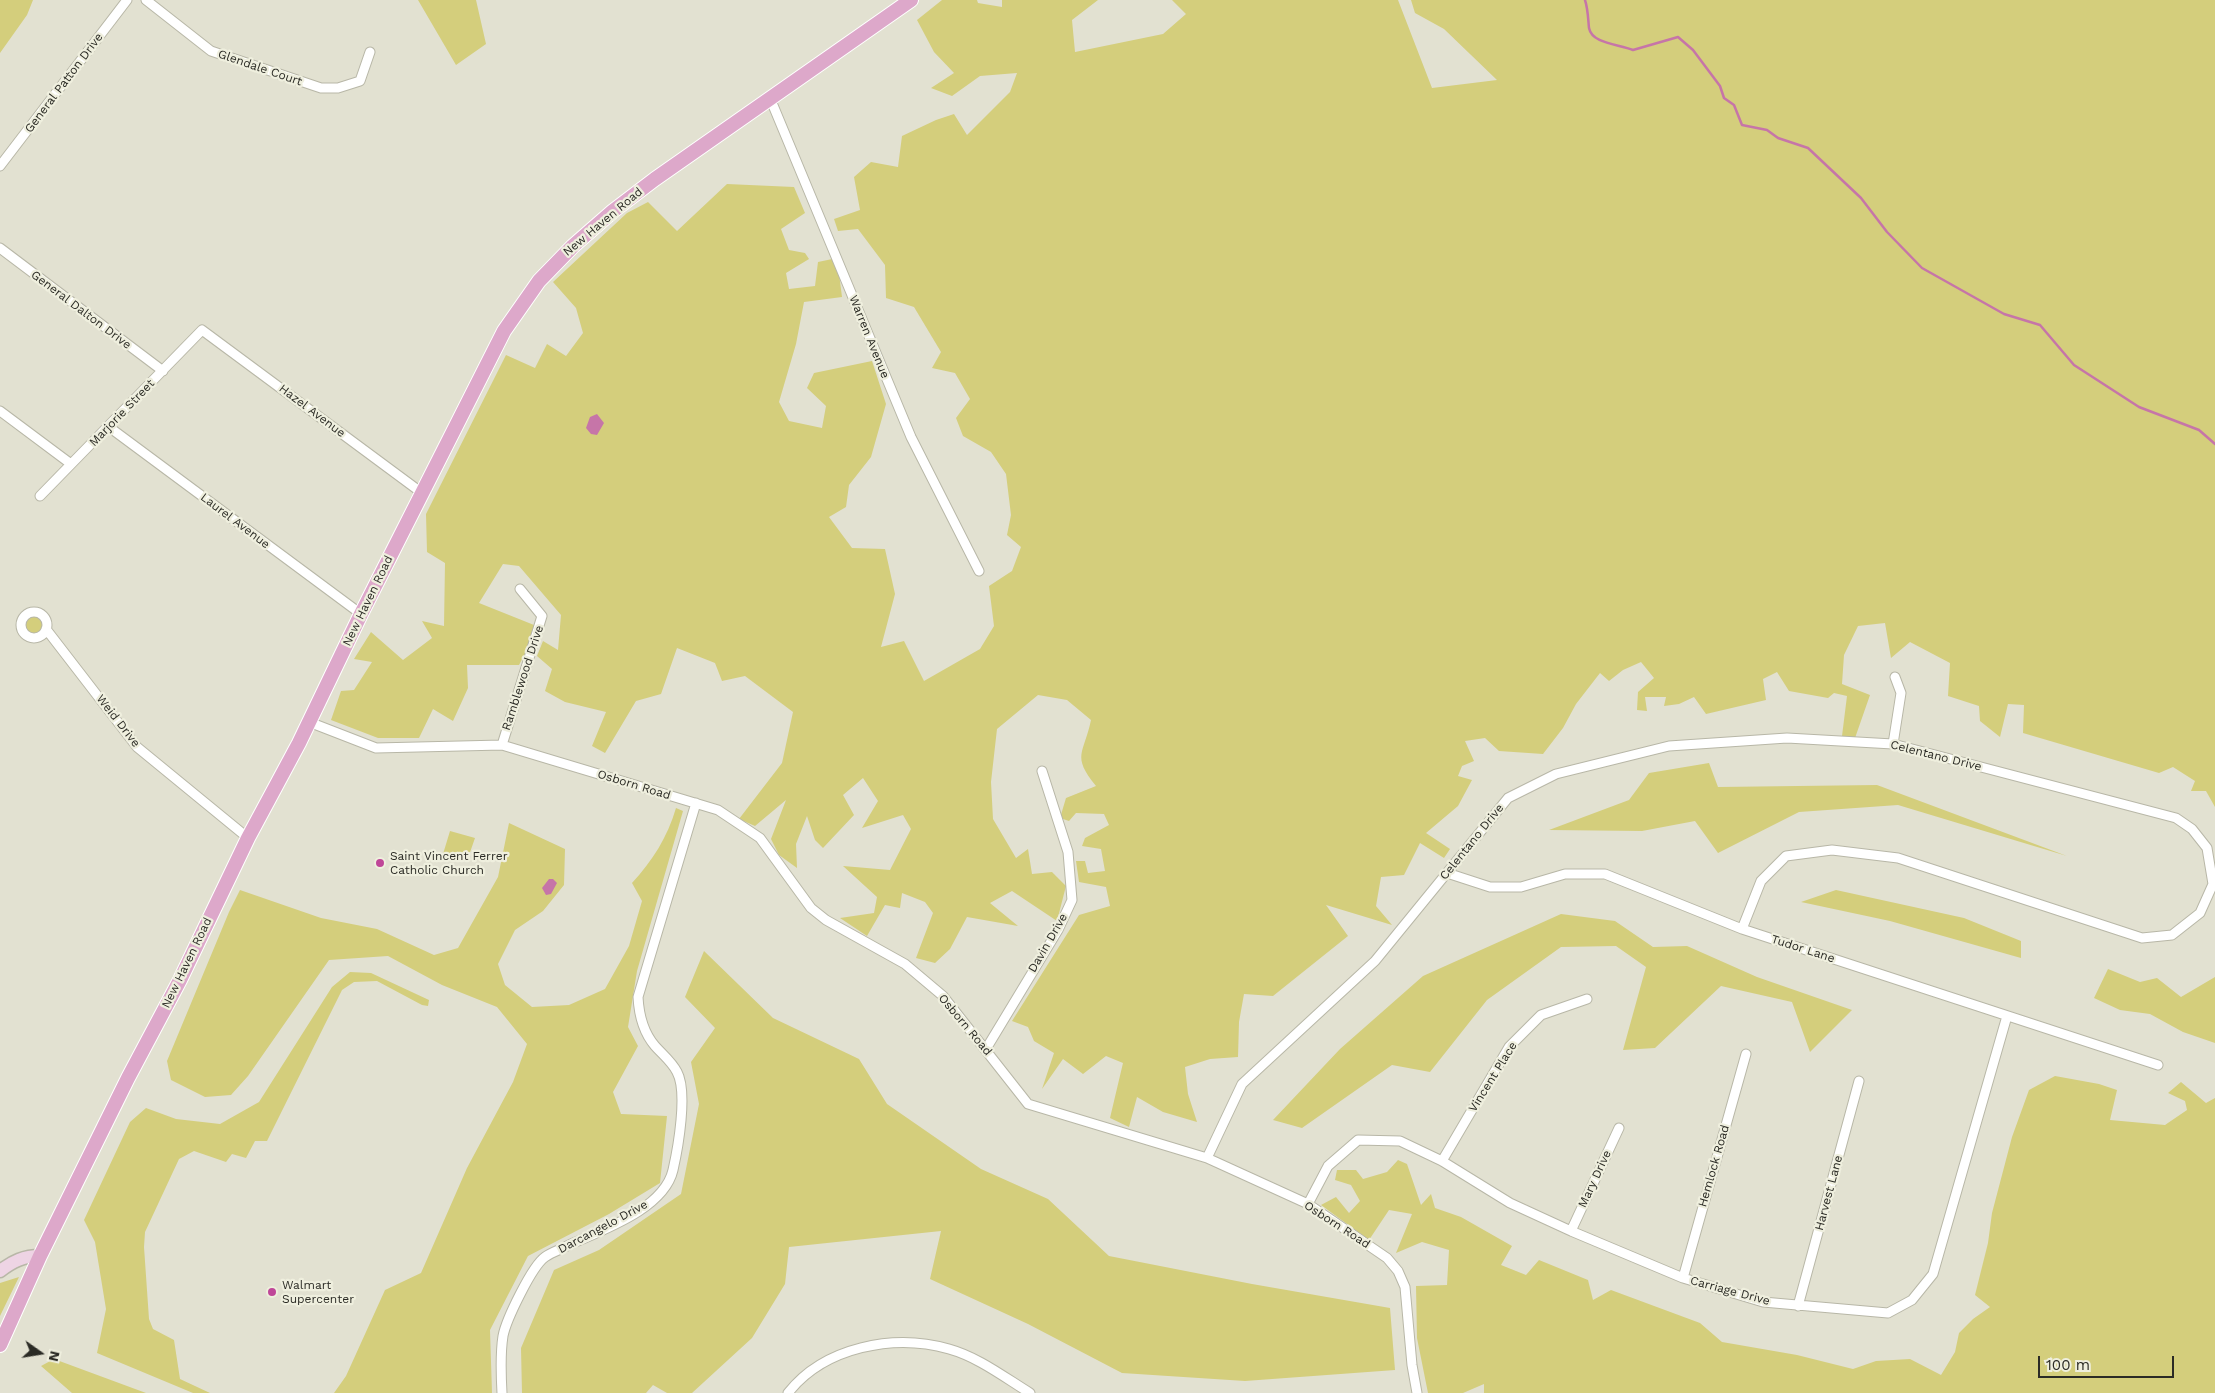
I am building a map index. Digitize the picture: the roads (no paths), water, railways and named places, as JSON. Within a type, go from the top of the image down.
[{"type":"main road","name":"New Haven Road","points":[[0,1345],[40,1256],[504,331],[539,281],[572,246],[613,211],[911,0]]},
{"type":"street","name":"General Patton Drive","points":[[0,166],[127,0]]},
{"type":"street","name":"Glendale Court","points":[[146,0],[211,51],[321,88],[338,88],[360,81],[370,52]]},
{"type":"street","name":"Warren Avenue","points":[[770,98],[911,437],[979,571]]},
{"type":"street","name":"General Dalton Drive","points":[[0,248],[163,371]]},
{"type":"street","name":"Hazel Avenue","points":[[202,330],[422,493]]},
{"type":"street","name":"Marjorie Street","points":[[40,496],[202,330]]},
{"type":"street","points":[[0,411],[71,464]]},
{"type":"street","name":"Laurel Avenue","points":[[109,427],[361,614]]},
{"type":"street","name":"Ramblewood Drive","points":[[502,745],[542,616],[520,589]]},
{"type":"street","name":"Weid Drive","points":[[46,629],[137,747],[248,838]]},
{"type":"street","points":[[1892,744],[1902,693],[1895,677]]},
{"type":"street","name":"Osborn Road","points":[[309,722],[376,748],[502,745],[718,810],[760,838],[812,908],[826,920],[905,964],[943,996],[1028,1104],[1207,1158],[1308,1204],[1387,1258],[1398,1271],[1405,1287],[1412,1365],[1417,1393]]},
{"type":"street","name":"Celentano Drive","points":[[1207,1158],[1242,1084],[1375,961],[1508,798],[1556,774],[1669,746],[1787,738],[1892,744],[2176,818],[2192,829],[2207,848],[2213,884],[2200,913],[2172,934],[2142,938],[1898,858],[1832,850],[1786,856],[1761,881],[1742,929]]},
{"type":"street","name":"Davin Drive","points":[[986,1049],[1058,930],[1072,900],[1068,852],[1042,771]]},
{"type":"street","name":"Darcangelo Drive","points":[[502,1393],[503,1335],[536,1266],[546,1256],[599,1232],[647,1205],[659,1196],[671,1178],[682,1102],[682,1087],[677,1072],[655,1046],[644,1028],[638,997],[696,803]]},
{"type":"street","name":"Tudor Lane","points":[[1447,873],[1490,887],[1521,887],[1565,874],[1605,874],[1742,929],[2158,1065]]},
{"type":"street","name":"Vincent Place","points":[[1442,1161],[1509,1046],[1541,1015],[1586,999]]},
{"type":"street","name":"Carriage Drive","points":[[1308,1204],[1328,1166],[1358,1140],[1400,1142],[1442,1161],[1510,1203],[1683,1278],[1764,1302],[1888,1313],[1912,1300],[1933,1274],[2007,1016]]},
{"type":"street","name":"Hemlock Road","points":[[1683,1278],[1746,1054]]},
{"type":"street","name":"Harvest Lane","points":[[1798,1306],[1859,1081]]},
{"type":"street","name":"Mary Drive","points":[[1571,1231],[1619,1128]]},
{"type":"street","points":[[0,1271],[11,1262],[26,1256],[40,1256]]},
{"type":"street","points":[[788,1393],[794,1385],[826,1361],[856,1348],[904,1341],[927,1344],[957,1352],[978,1361],[1030,1393]]},
{"type":"waterway","points":[[1585,0],[1591,33],[1607,43],[1633,50],[1678,37],[1693,50],[1720,86],[1724,98],[1734,105],[1742,125],[1767,130],[1778,138],[1808,148],[1861,198],[1887,232],[1922,268],[2004,314],[2040,325],[2074,365],[2139,407],[2199,430],[2215,444]]},
{"type":"place","name":"Saint Vincent Ferrer Catholic Church","points":[[380,863]]},
{"type":"place","name":"Walmart Supercenter","points":[[272,1292]]}]
